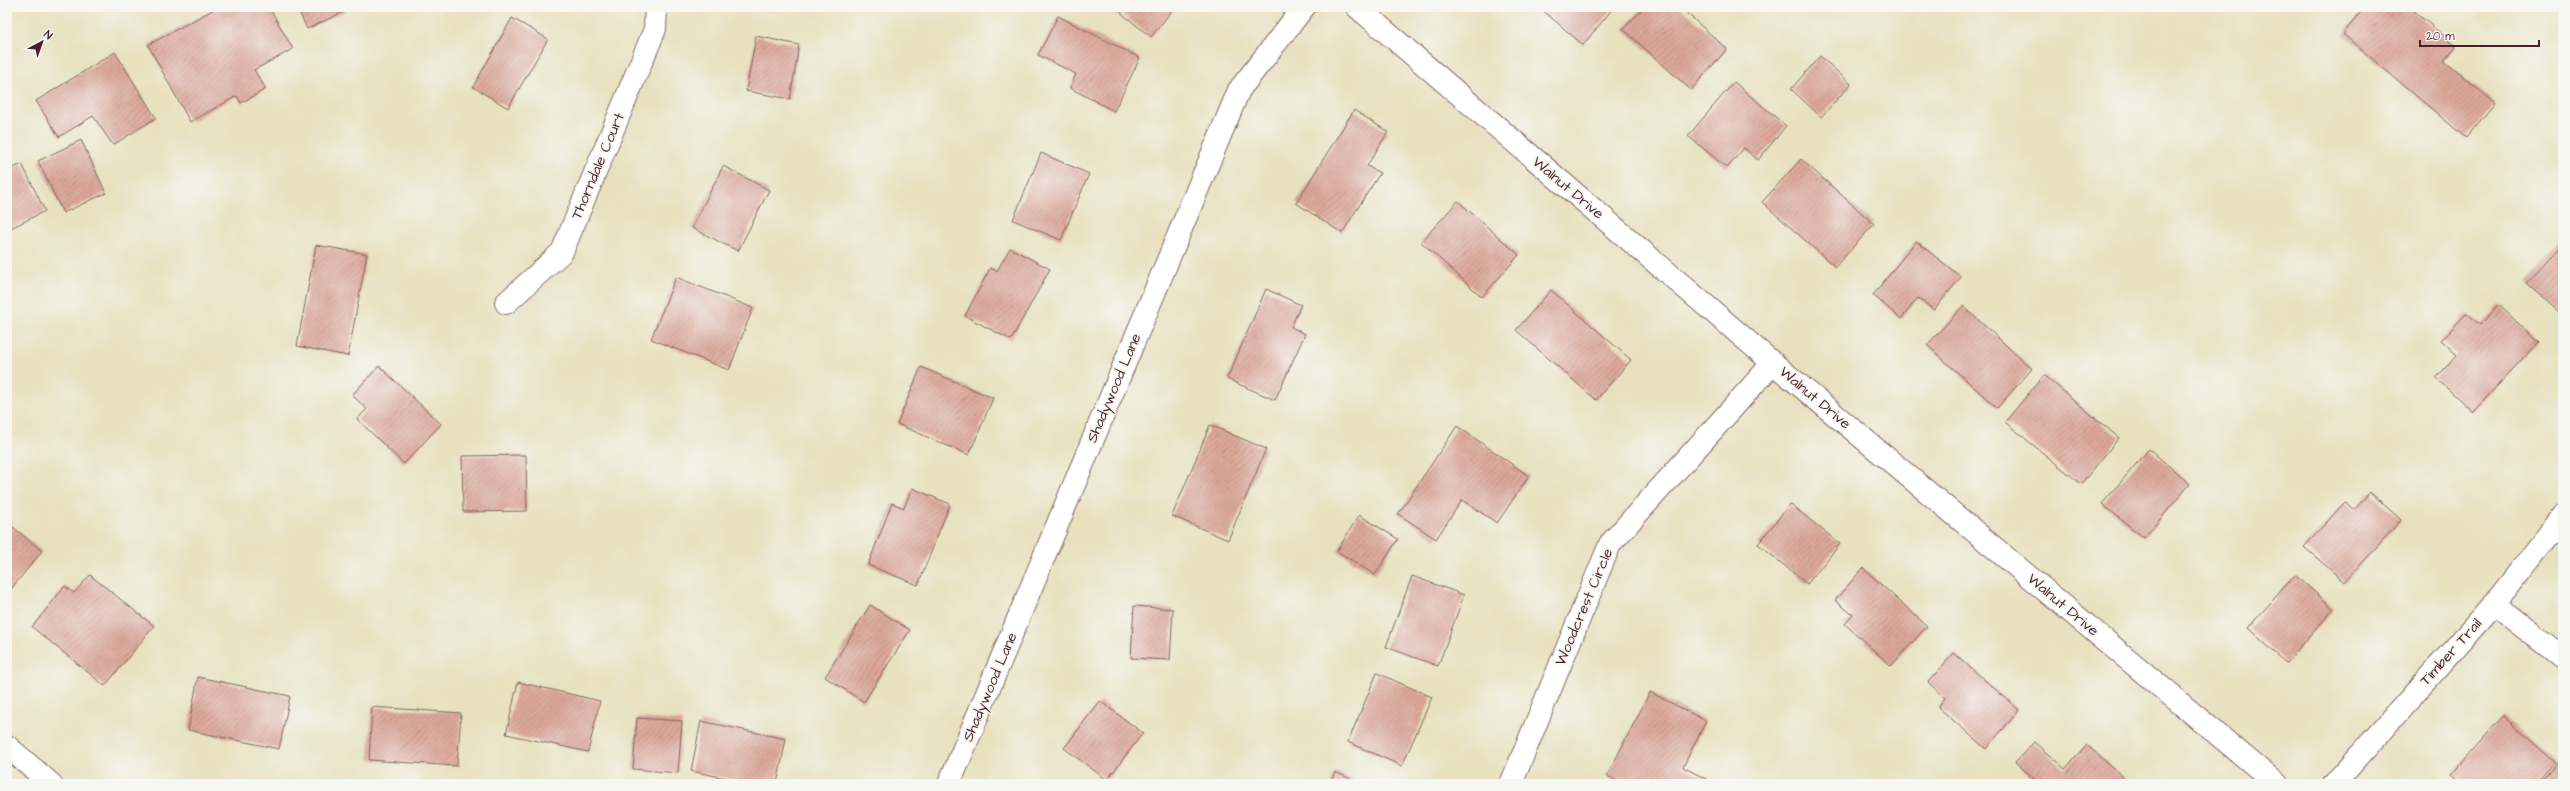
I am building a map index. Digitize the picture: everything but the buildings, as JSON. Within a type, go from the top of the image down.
[{"type":"street","name":"Thorndale Court","points":[[506,303],[562,252],[655,29],[656,7]]},
{"type":"street","name":"Shadywood Lane","points":[[949,784],[1239,90],[1304,7]]},
{"type":"street","name":"Walnut Drive","points":[[1356,7],[1773,363],[2277,784]]},
{"type":"street","name":"Woodcrest Circle","points":[[1511,784],[1610,544],[1773,363]]},
{"type":"street","name":"Timber Trail","points":[[2334,784],[2494,604],[2563,516]]},
{"type":"street","points":[[2494,604],[2563,658]]},
{"type":"street","points":[[7,746],[51,784]]}]
